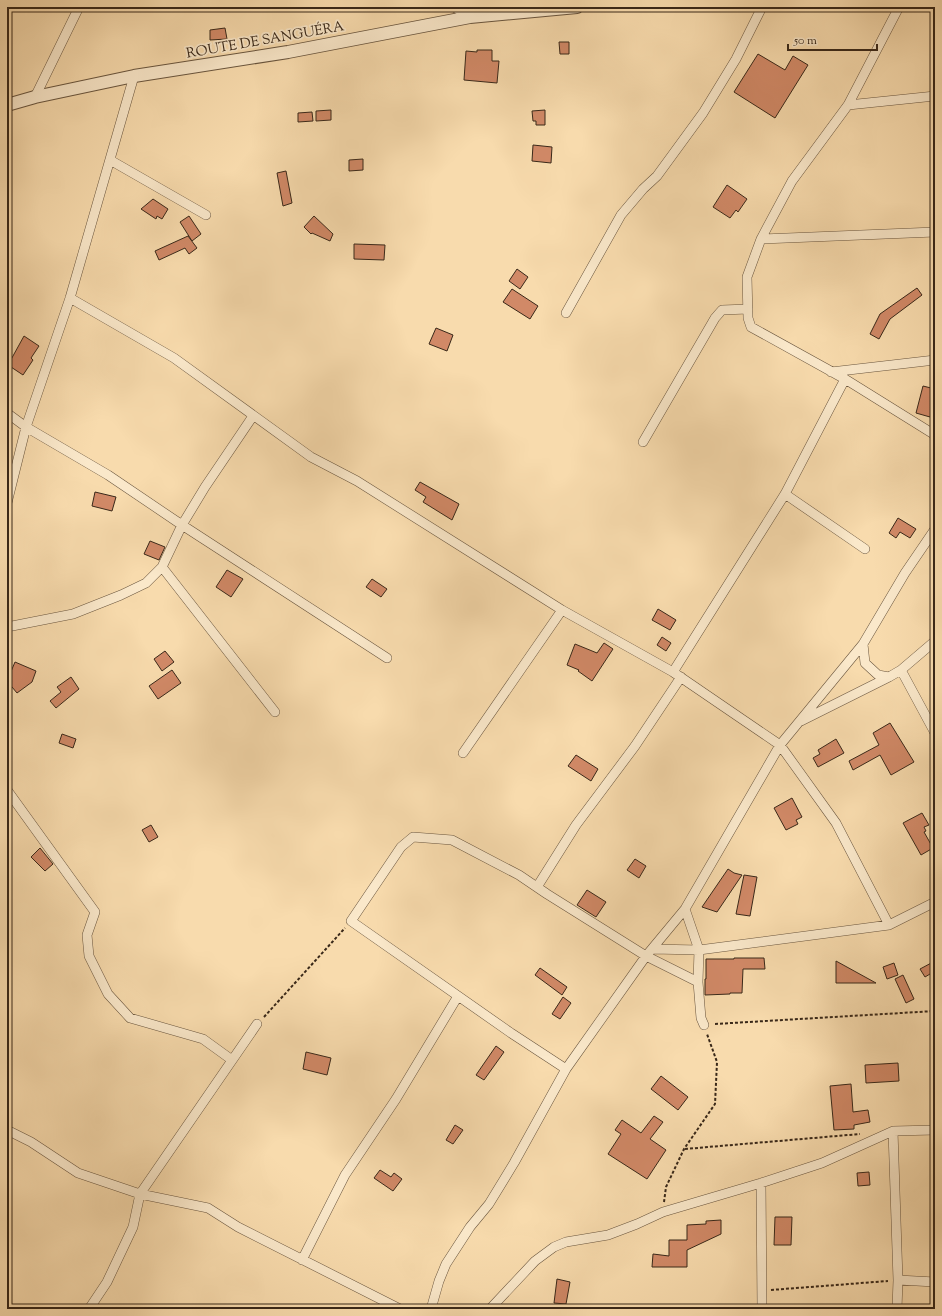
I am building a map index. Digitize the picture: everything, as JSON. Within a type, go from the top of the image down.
[{"type":"street","points":[[35,97],[79,7]]},
{"type":"street","points":[[454,7],[470,17]]},
{"type":"street","name":"ROUTE DE SANGUÉRA","points":[[7,105],[35,97],[134,76],[288,52],[470,17],[550,8],[577,7]]},
{"type":"street","points":[[566,313],[621,216],[643,189],[657,176],[703,113],[736,59],[762,7]]},
{"type":"street","points":[[899,7],[848,104],[792,181],[760,239],[747,277],[748,318],[751,327],[845,379],[935,436]]},
{"type":"street","points":[[7,503],[26,427],[70,298],[134,76]]},
{"type":"street","points":[[848,104],[935,96]]},
{"type":"street","points":[[110,160],[206,215]]},
{"type":"street","points":[[760,239],[935,232]]},
{"type":"street","points":[[70,298],[174,358],[311,457],[356,481],[562,610],[673,672],[780,745],[836,823],[889,925]]},
{"type":"street","points":[[643,442],[715,318],[722,310],[748,309]]},
{"type":"street","points":[[831,372],[935,360]]},
{"type":"street","points":[[673,672],[785,494],[845,379]]},
{"type":"street","points":[[7,413],[26,427],[108,475],[182,526],[387,658]]},
{"type":"street","points":[[7,627],[73,614],[121,595],[146,583],[162,567],[182,526],[205,487],[253,416]]},
{"type":"street","points":[[785,494],[865,549]]},
{"type":"street","points":[[431,1309],[439,1281],[446,1264],[470,1228],[489,1204],[514,1163],[566,1069],[646,956],[684,909],[780,745],[863,644],[905,573],[935,529]]},
{"type":"street","points":[[162,567],[275,712]]},
{"type":"street","points":[[463,753],[562,610]]},
{"type":"street","points":[[798,723],[889,678],[901,670],[935,641]]},
{"type":"street","points":[[863,644],[865,663],[878,675],[889,678]]},
{"type":"street","points":[[901,670],[935,733]]},
{"type":"street","points":[[537,887],[576,825],[635,746],[681,677]]},
{"type":"street","points":[[7,790],[95,912],[87,935],[89,956],[108,994],[130,1018],[203,1039],[232,1060]]},
{"type":"street","points":[[566,1069],[511,1033],[351,921],[401,846],[413,837],[452,840],[519,875],[646,956],[698,982]]},
{"type":"street","points":[[652,949],[699,950],[889,925],[935,902]]},
{"type":"street","points":[[684,909],[699,950],[698,982],[701,1018],[704,1025]]},
{"type":"street","points":[[302,1260],[345,1176],[396,1099],[458,996]]},
{"type":"street","points":[[94,1307],[133,1227],[140,1194],[257,1024]]},
{"type":"street","points":[[7,1130],[31,1142],[78,1173],[140,1194],[208,1208],[238,1228],[400,1309]]},
{"type":"street","points":[[490,1309],[535,1261],[554,1247],[566,1242],[608,1235],[663,1212],[822,1163],[893,1131],[935,1130]]},
{"type":"street","points":[[893,1131],[898,1280],[897,1309]]},
{"type":"street","points":[[761,1183],[762,1309]]},
{"type":"street","points":[[898,1280],[935,1282]]},
{"type":"path","points":[[257,1024],[351,921]]},
{"type":"path","points":[[663,1212],[666,1187],[684,1149],[715,1104],[717,1062],[704,1025],[935,1011]]},
{"type":"path","points":[[684,1149],[862,1134]]},
{"type":"path","points":[[762,1291],[898,1280]]},
{"type":"building","points":[[225,28],[227,39],[210,40],[210,30]]},
{"type":"building","points":[[559,42],[569,42],[569,54],[560,54]]},
{"type":"building","points":[[477,50],[492,50],[492,61],[499,61],[497,83],[464,80],[466,51],[477,52]]},
{"type":"building","points":[[758,54],[785,70],[793,56],[808,65],[775,118],[734,92]]},
{"type":"building","points":[[331,110],[331,120],[316,121],[316,111]]},
{"type":"building","points":[[545,110],[545,125],[536,125],[536,121],[533,121],[532,111]]},
{"type":"building","points":[[312,112],[313,121],[298,122],[298,113]]},
{"type":"building","points":[[533,145],[552,147],[551,163],[532,161]]},
{"type":"building","points":[[363,159],[363,170],[349,171],[349,160]]},
{"type":"building","points":[[286,171],[292,203],[283,206],[277,173]]},
{"type":"building","points":[[727,185],[747,199],[738,212],[736,210],[730,218],[713,207]]},
{"type":"building","points":[[153,199],[168,209],[162,219],[157,216],[156,219],[141,209]]},
{"type":"building","points":[[189,216],[201,234],[192,241],[180,222]]},
{"type":"building","points":[[314,216],[333,234],[330,241],[312,233],[311,234],[304,227]]},
{"type":"building","points":[[188,236],[197,248],[189,254],[185,248],[159,260],[155,251]]},
{"type":"building","points":[[354,244],[385,245],[384,260],[354,259]]},
{"type":"building","points":[[517,269],[528,277],[520,289],[509,281]]},
{"type":"building","points":[[917,288],[922,295],[890,319],[879,339],[870,334],[880,314]]},
{"type":"building","points":[[512,289],[538,306],[530,319],[503,302]]},
{"type":"building","points":[[436,328],[453,335],[447,351],[429,344]]},
{"type":"building","points":[[24,336],[39,346],[31,358],[33,360],[23,375],[8,365]]},
{"type":"building","points":[[923,386],[935,389],[935,417],[916,413]]},
{"type":"building","points":[[420,482],[459,504],[452,520],[423,502],[426,497],[415,490]]},
{"type":"building","points":[[95,492],[116,497],[112,511],[92,506]]},
{"type":"building","points":[[898,518],[916,529],[910,538],[900,532],[896,538],[889,533]]},
{"type":"building","points":[[150,541],[165,547],[159,560],[144,554]]},
{"type":"building","points":[[227,570],[243,579],[231,597],[216,587]]},
{"type":"building","points":[[372,579],[387,589],[381,597],[366,587]]},
{"type":"building","points":[[658,609],[676,620],[670,630],[652,620]]},
{"type":"building","points":[[662,637],[671,643],[666,651],[657,645]]},
{"type":"building","points":[[604,643],[613,649],[592,681],[578,671],[579,670],[567,665],[575,644],[597,653]]},
{"type":"building","points":[[165,651],[174,662],[162,671],[154,659]]},
{"type":"building","points":[[15,662],[36,671],[32,682],[17,693],[7,681]]},
{"type":"building","points":[[172,670],[181,683],[158,699],[149,686]]},
{"type":"building","points":[[71,677],[79,689],[56,708],[50,701],[61,692],[57,687]]},
{"type":"building","points":[[890,723],[914,762],[891,775],[880,755],[853,770],[849,761],[879,745],[873,733]]},
{"type":"building","points":[[62,734],[76,739],[73,748],[59,743]]},
{"type":"building","points":[[836,739],[844,753],[818,767],[813,758],[820,754],[818,750]]},
{"type":"building","points":[[576,755],[598,769],[591,781],[568,766]]},
{"type":"building","points":[[792,798],[802,817],[796,820],[798,824],[786,830],[774,808]]},
{"type":"building","points":[[922,813],[929,825],[924,827],[926,831],[924,832],[933,848],[921,855],[903,823]]},
{"type":"building","points":[[151,825],[158,837],[149,842],[142,830]]},
{"type":"building","points":[[40,848],[53,864],[45,871],[31,857]]},
{"type":"building","points":[[635,859],[646,866],[639,878],[627,870]]},
{"type":"building","points":[[728,869],[734,873],[742,875],[717,912],[702,907]]},
{"type":"building","points":[[744,875],[757,877],[750,916],[736,914]]},
{"type":"building","points":[[587,890],[606,902],[596,917],[577,905]]},
{"type":"building","points":[[764,958],[765,969],[743,969],[742,993],[705,995],[706,959]]},
{"type":"building","points":[[836,961],[876,983],[836,983]]},
{"type":"building","points":[[935,961],[935,971],[925,977],[920,969]]},
{"type":"building","points":[[894,963],[898,975],[887,979],[883,967]]},
{"type":"building","points":[[540,968],[567,987],[562,995],[535,975]]},
{"type":"building","points":[[903,975],[914,999],[906,1003],[895,979]]},
{"type":"building","points":[[563,997],[571,1003],[560,1019],[552,1014]]},
{"type":"building","points":[[496,1046],[504,1052],[484,1080],[476,1075]]},
{"type":"building","points":[[306,1052],[331,1058],[327,1075],[303,1069]]},
{"type":"building","points":[[898,1063],[899,1081],[866,1083],[865,1065]]},
{"type":"building","points":[[661,1076],[688,1097],[678,1110],[651,1089]]},
{"type":"building","points":[[851,1084],[853,1112],[868,1110],[870,1122],[854,1125],[854,1129],[834,1130],[830,1086]]},
{"type":"building","points":[[654,1116],[663,1122],[650,1139],[666,1150],[647,1179],[608,1154],[621,1134],[615,1130],[622,1120],[641,1133]]},
{"type":"building","points":[[455,1125],[463,1130],[453,1144],[446,1140]]},
{"type":"building","points":[[380,1170],[391,1177],[394,1173],[402,1179],[393,1191],[374,1178]]},
{"type":"building","points":[[869,1172],[870,1185],[858,1186],[857,1173]]},
{"type":"building","points":[[775,1217],[792,1217],[791,1245],[774,1245]]},
{"type":"building","points":[[721,1220],[721,1234],[687,1250],[687,1267],[652,1267],[653,1254],[669,1256],[669,1240],[687,1240],[687,1225],[706,1224],[706,1221]]},
{"type":"building","points":[[557,1279],[570,1282],[566,1304],[554,1303]]}]
